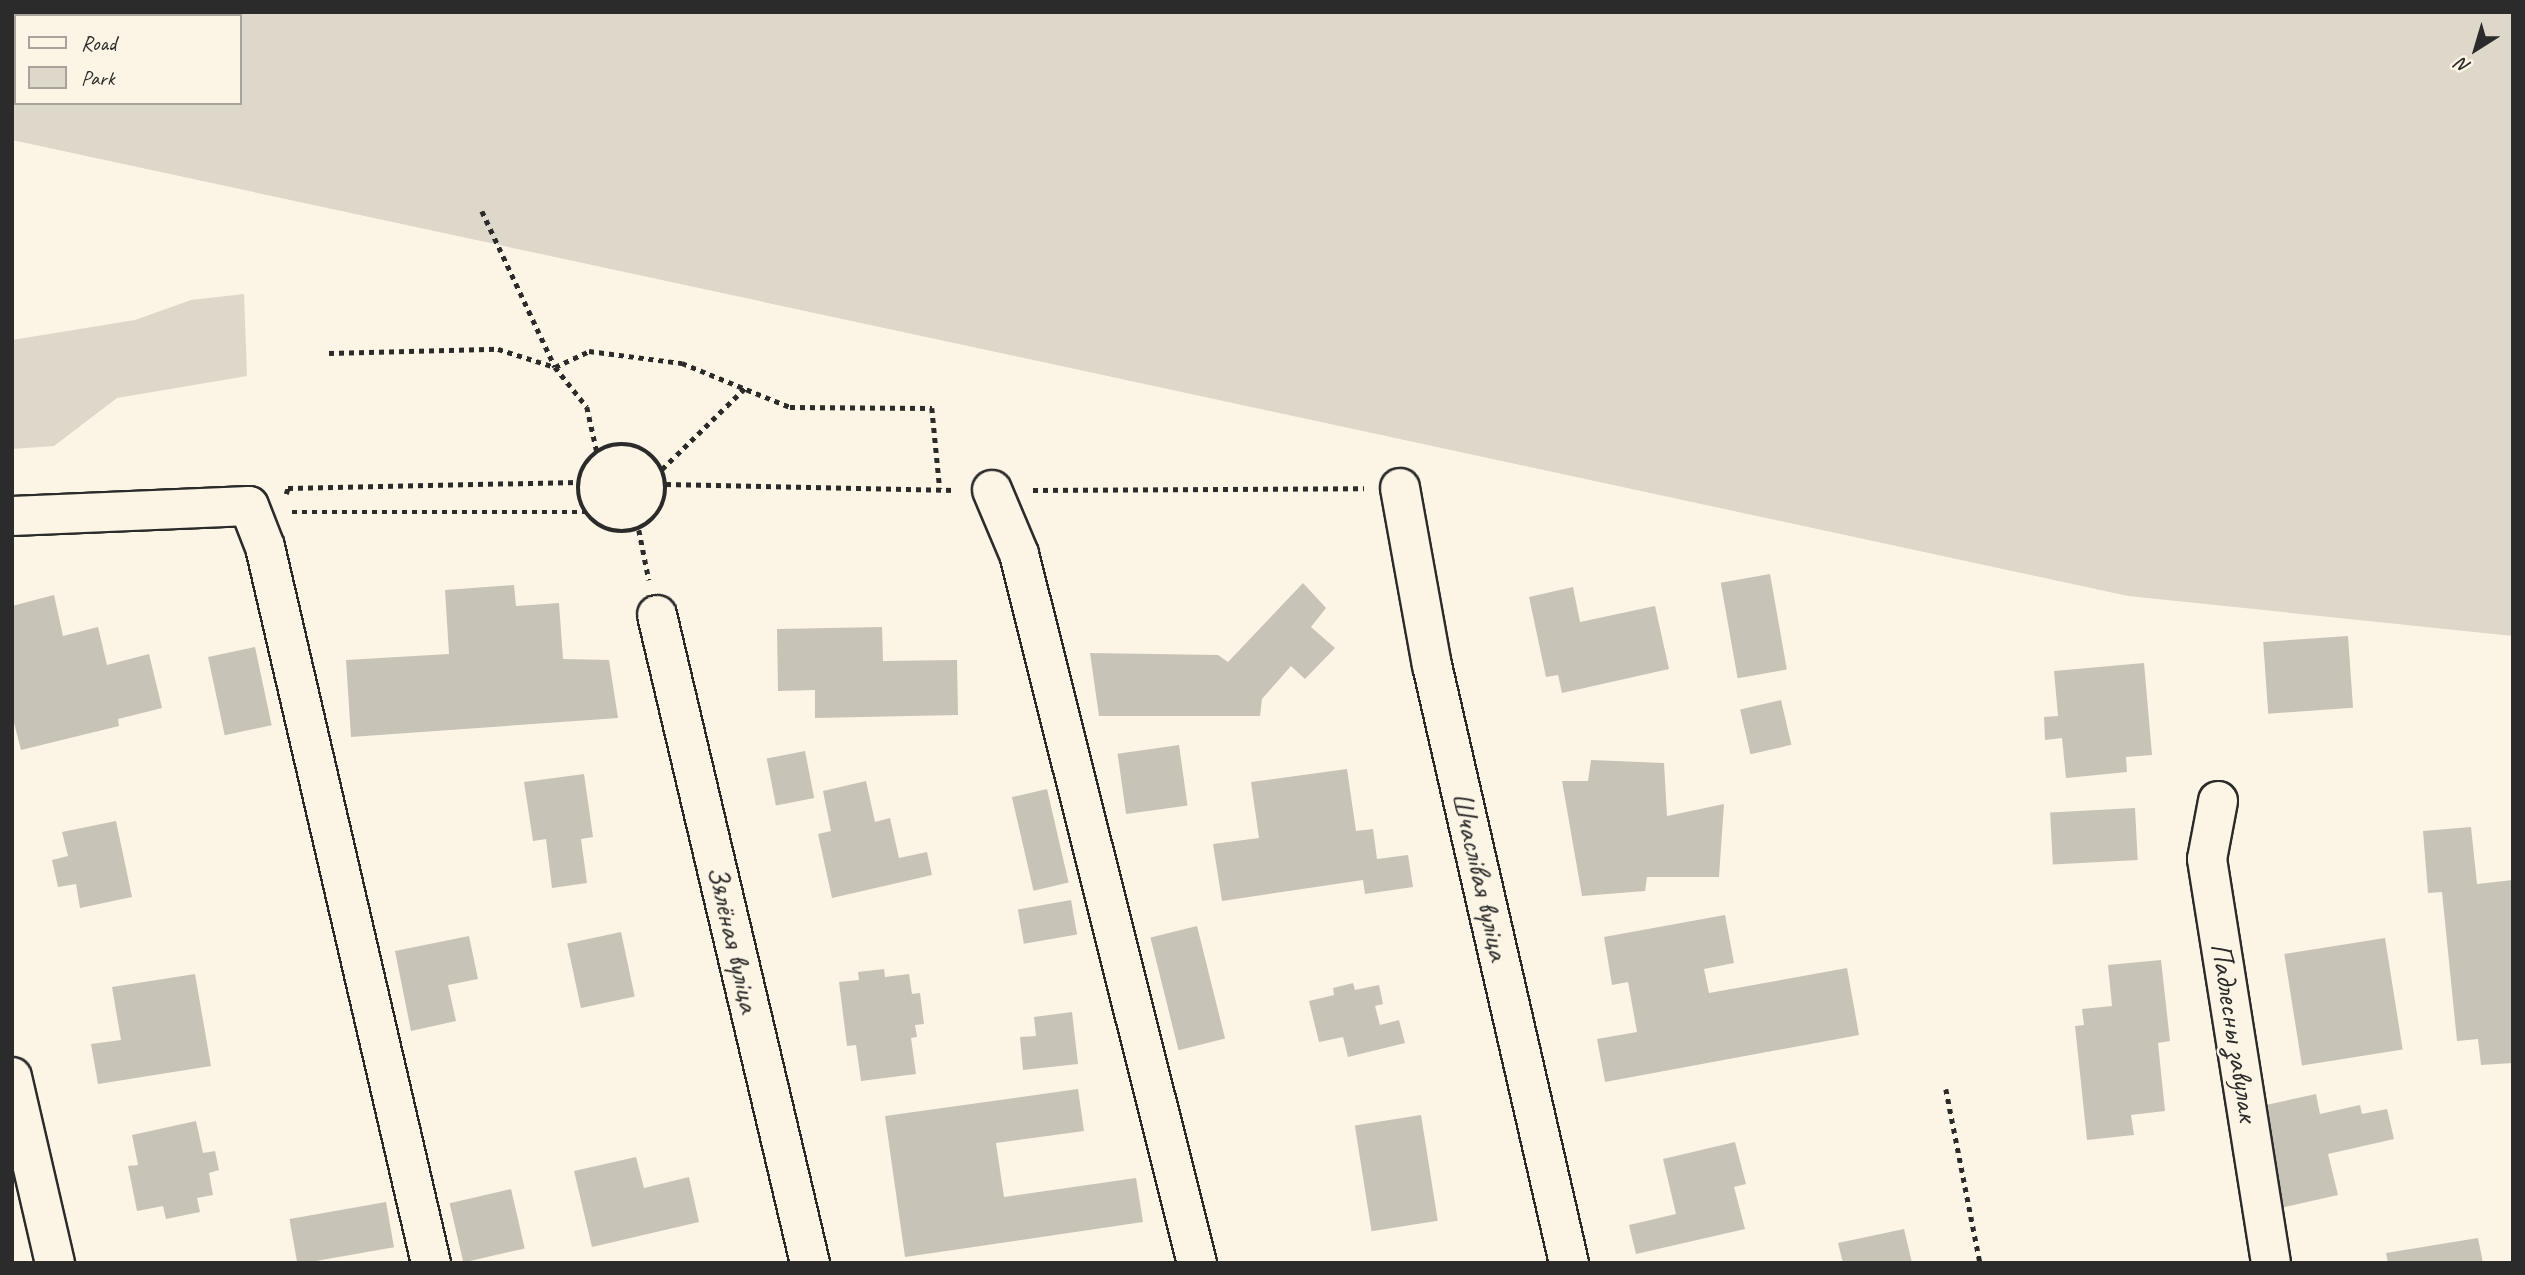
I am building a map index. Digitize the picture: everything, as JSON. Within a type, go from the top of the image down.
[{"type":"street","name":"Шчаслівая вуліца","points":[[1400,488],[1433,665],[1569,1263]]},
{"type":"street","points":[[992,490],[1019,554],[1197,1263]]},
{"type":"street","points":[[12,516],[249,506],[265,547],[431,1263]]},
{"type":"street","name":"Зялёная вуліца","points":[[657,615],[810,1263]]},
{"type":"street","name":"Падлесны завулак","points":[[2218,801],[2207,859],[2271,1263]]},
{"type":"street","points":[[12,1077],[55,1263]]},
{"type":"path","points":[[482,211],[555,367],[587,407],[597,452]]},
{"type":"path","points":[[329,353],[498,349],[555,367],[589,351],[682,363],[790,407],[932,408],[940,489]]},
{"type":"path","points":[[663,470],[745,388]]},
{"type":"path","points":[[578,482],[288,488],[284,499],[289,512],[585,512],[609,530],[639,530],[651,523],[666,498],[663,470],[647,453],[627,444],[597,452],[586,462],[578,482],[585,512]]},
{"type":"path","points":[[639,530],[657,615]]},
{"type":"path","points":[[1946,1089],[1980,1263]]},
{"type":"green space","points":[[12,12],[2513,12],[2513,636],[2128,596],[12,140]]},
{"type":"green space","points":[[244,294],[247,376],[117,398],[54,446],[12,449],[12,340],[135,320],[191,300]]},
{"type":"building","points":[[1770,574],[1787,670],[1738,678],[1721,583]]},
{"type":"building","points":[[1303,583],[1326,608],[1311,627],[1335,648],[1305,679],[1291,666],[1262,699],[1260,716],[1099,716],[1090,653],[1218,655],[1228,662]]},
{"type":"building","points":[[514,585],[516,606],[559,603],[563,659],[609,660],[618,718],[351,737],[346,660],[449,654],[445,590]]},
{"type":"building","points":[[1573,587],[1580,622],[1655,606],[1669,669],[1562,693],[1558,675],[1546,677],[1529,597]]},
{"type":"building","points":[[54,595],[63,636],[98,627],[107,665],[149,654],[162,708],[118,719],[119,726],[21,750],[12,715],[12,606]]},
{"type":"building","points":[[882,627],[883,661],[957,660],[958,715],[815,718],[815,690],[778,691],[777,629]]},
{"type":"building","points":[[2348,636],[2353,708],[2268,714],[2263,642]]},
{"type":"building","points":[[255,647],[272,725],[225,735],[208,657]]},
{"type":"building","points":[[2144,663],[2152,755],[2126,757],[2127,772],[2066,778],[2062,738],[2045,740],[2044,717],[2058,716],[2054,671]]},
{"type":"building","points":[[1781,700],[1791,745],[1750,754],[1740,709]]},
{"type":"building","points":[[1179,745],[1187,805],[1126,814],[1118,754]]},
{"type":"building","points":[[805,751],[814,798],[776,806],[767,758]]},
{"type":"building","points":[[1591,760],[1664,763],[1667,816],[1724,804],[1719,877],[1647,877],[1645,891],[1582,896],[1562,781],[1588,781]]},
{"type":"building","points":[[1347,769],[1356,831],[1373,829],[1377,859],[1408,855],[1413,887],[1365,894],[1363,880],[1222,901],[1213,844],[1259,838],[1251,782]]},
{"type":"building","points":[[584,774],[593,837],[581,839],[587,883],[552,888],[546,839],[533,841],[524,782]]},
{"type":"building","points":[[866,781],[875,822],[890,818],[899,858],[927,852],[932,875],[832,898],[818,834],[831,831],[823,791]]},
{"type":"building","points":[[1047,789],[1069,883],[1034,891],[1012,797]]},
{"type":"building","points":[[2135,808],[2138,860],[2053,864],[2050,812]]},
{"type":"building","points":[[116,821],[132,897],[80,908],[76,884],[58,887],[52,860],[68,856],[62,832]]},
{"type":"building","points":[[2471,827],[2477,884],[2513,880],[2513,1063],[2481,1065],[2478,1039],[2457,1041],[2442,892],[2428,893],[2423,831]]},
{"type":"building","points":[[1071,900],[1077,934],[1024,944],[1018,909]]},
{"type":"building","points":[[1725,915],[1734,963],[1704,969],[1709,993],[1847,968],[1859,1035],[1605,1082],[1597,1039],[1637,1032],[1628,982],[1612,985],[1604,937]]},
{"type":"building","points":[[1197,926],[1225,1039],[1178,1050],[1150,938]]},
{"type":"building","points":[[621,932],[635,997],[581,1008],[567,943]]},
{"type":"building","points":[[469,936],[478,979],[448,985],[456,1021],[411,1031],[395,951]]},
{"type":"building","points":[[2385,938],[2403,1050],[2302,1066],[2284,954]]},
{"type":"building","points":[[2161,960],[2170,1041],[2158,1043],[2165,1111],[2131,1115],[2134,1135],[2087,1140],[2075,1026],[2084,1025],[2082,1009],[2112,1006],[2108,965]]},
{"type":"building","points":[[884,969],[885,977],[909,974],[912,994],[920,993],[924,1024],[915,1025],[917,1037],[911,1038],[916,1074],[861,1081],[856,1045],[847,1046],[839,982],[859,980],[858,972]]},
{"type":"building","points":[[195,974],[211,1066],[98,1084],[91,1044],[121,1040],[112,987]]},
{"type":"building","points":[[1353,983],[1355,990],[1379,985],[1383,1004],[1375,1006],[1380,1025],[1399,1020],[1405,1043],[1348,1057],[1343,1037],[1319,1042],[1309,1001],[1334,995],[1333,988]]},
{"type":"building","points":[[1072,1012],[1078,1064],[1023,1070],[1020,1037],[1036,1036],[1034,1017]]},
{"type":"building","points":[[1078,1089],[1084,1131],[996,1143],[1004,1197],[1136,1178],[1143,1222],[905,1257],[885,1116]]},
{"type":"building","points":[[2316,1094],[2320,1114],[2360,1105],[2362,1114],[2387,1109],[2394,1139],[2328,1154],[2338,1195],[2280,1208],[2257,1107]]},
{"type":"building","points":[[1421,1115],[1438,1221],[1372,1231],[1355,1125]]},
{"type":"building","points":[[196,1121],[203,1153],[215,1151],[219,1170],[209,1173],[213,1195],[197,1198],[200,1212],[166,1219],[163,1206],[137,1211],[128,1166],[138,1165],[132,1135]]},
{"type":"building","points":[[1735,1142],[1746,1184],[1734,1187],[1745,1229],[1636,1254],[1629,1225],[1676,1214],[1663,1159]]},
{"type":"building","points":[[636,1157],[644,1188],[689,1177],[699,1222],[592,1247],[574,1171]]},
{"type":"building","points":[[511,1189],[525,1248],[463,1263],[450,1203]]},
{"type":"building","points":[[386,1202],[394,1247],[297,1263],[289,1219]]},
{"type":"building","points":[[1904,1229],[1912,1263],[1843,1263],[1838,1243]]},
{"type":"building","points":[[2478,1238],[2483,1263],[2388,1263],[2386,1253]]}]
